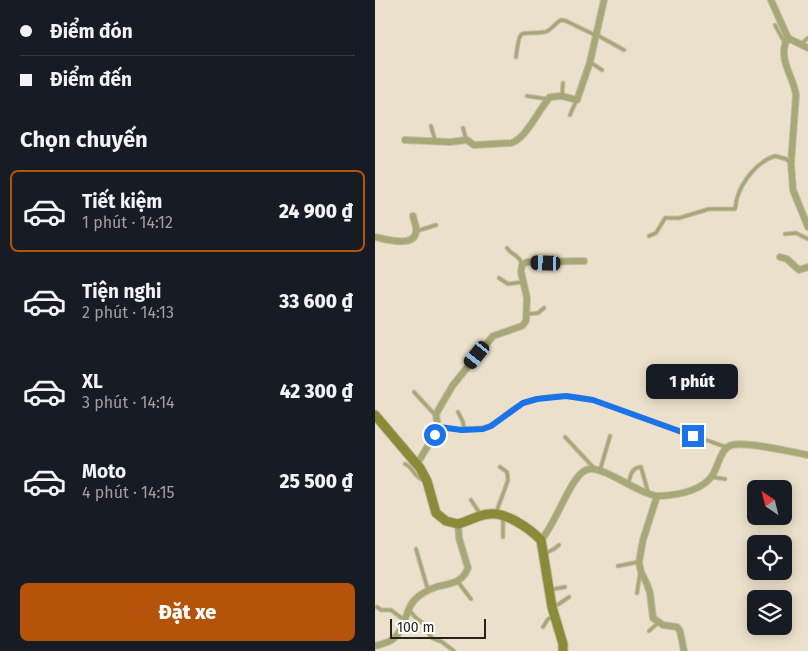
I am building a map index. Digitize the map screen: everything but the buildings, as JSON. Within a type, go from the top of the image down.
[{"type":"street","points":[[405,140],[450,142],[467,140],[474,145],[516,141],[523,135],[552,96],[562,96],[577,100],[590,62],[604,0]]},
{"type":"street","points":[[771,0],[787,41],[786,65],[795,87],[791,163],[793,190],[808,227]]},
{"type":"street","points":[[787,41],[808,48]]},
{"type":"street","points":[[375,237],[398,242],[408,241],[413,238],[416,231],[413,216]]},
{"type":"street","points":[[780,257],[787,259],[799,270],[808,267]]},
{"type":"street","points":[[417,464],[439,427],[436,417],[453,385],[497,333],[522,326],[526,321],[522,264],[527,262],[584,261]]},
{"type":"street","points":[[375,415],[417,464],[427,481],[436,513],[446,521],[458,524],[481,515],[499,515],[518,524],[541,540],[552,607],[563,651]]},
{"type":"street","points":[[541,540],[549,532],[579,475],[586,470],[597,469],[657,496],[683,493],[695,489],[712,476],[724,450],[735,444],[808,455]]},
{"type":"street","points":[[657,496],[641,548],[639,562],[650,593],[652,614],[657,622],[677,627],[680,631],[684,651]]},
{"type":"street","points":[[375,646],[393,640],[397,636],[408,610],[417,597],[429,590],[458,582],[463,577],[468,568],[459,538],[458,524]]},
{"type":"lane","points":[[516,57],[518,38],[521,34],[525,32],[548,31],[561,20],[596,35],[624,50]]},
{"type":"lane","points":[[775,25],[787,41]]},
{"type":"lane","points":[[801,45],[808,38]]},
{"type":"lane","points":[[590,62],[602,70]]},
{"type":"lane","points":[[562,96],[563,83]]},
{"type":"lane","points":[[527,96],[548,99]]},
{"type":"lane","points":[[570,115],[577,100]]},
{"type":"lane","points":[[431,126],[435,140]]},
{"type":"lane","points":[[463,128],[467,140]]},
{"type":"lane","points":[[649,236],[656,232],[665,218],[679,218],[709,209],[735,210],[737,198],[743,186],[752,172],[763,162],[775,156],[791,163]]},
{"type":"lane","points":[[416,231],[436,225]]},
{"type":"lane","points":[[785,234],[796,232],[808,239]]},
{"type":"lane","points":[[507,248],[517,255],[522,264]]},
{"type":"lane","points":[[499,278],[508,284],[523,282]]},
{"type":"lane","points":[[527,314],[538,314],[544,308]]},
{"type":"lane","points":[[414,392],[436,417]]},
{"type":"lane","points":[[439,427],[462,430],[464,428],[478,430],[487,428],[512,409],[529,400],[576,396],[593,400],[727,447]]},
{"type":"lane","points":[[458,412],[464,428]]},
{"type":"lane","points":[[565,437],[597,469],[609,436]]},
{"type":"lane","points":[[405,464],[411,468],[417,478],[427,481]]},
{"type":"lane","points":[[500,467],[507,472],[508,480],[499,515],[503,538]]},
{"type":"lane","points":[[628,484],[632,471],[641,467],[647,492]]},
{"type":"lane","points":[[712,476],[725,479]]},
{"type":"lane","points":[[471,500],[481,515]]},
{"type":"lane","points":[[544,554],[554,550],[559,545]]},
{"type":"lane","points":[[416,549],[429,590]]},
{"type":"lane","points":[[618,566],[639,562]]},
{"type":"lane","points":[[637,593],[641,572]]},
{"type":"lane","points":[[458,582],[471,599]]},
{"type":"lane","points":[[549,590],[565,587]]},
{"type":"lane","points":[[552,607],[569,597]]},
{"type":"lane","points":[[377,607],[381,610],[391,610],[404,620]]},
{"type":"lane","points":[[408,610],[429,628],[432,638],[442,642],[454,651]]},
{"type":"lane","points":[[543,627],[547,620],[555,617]]},
{"type":"lane","points":[[649,631],[657,622]]},
{"type":"route","points":[[435,435],[439,427],[462,430],[464,428],[483,429],[491,426],[512,409],[529,400],[576,396],[593,400],[693,436]]}]
